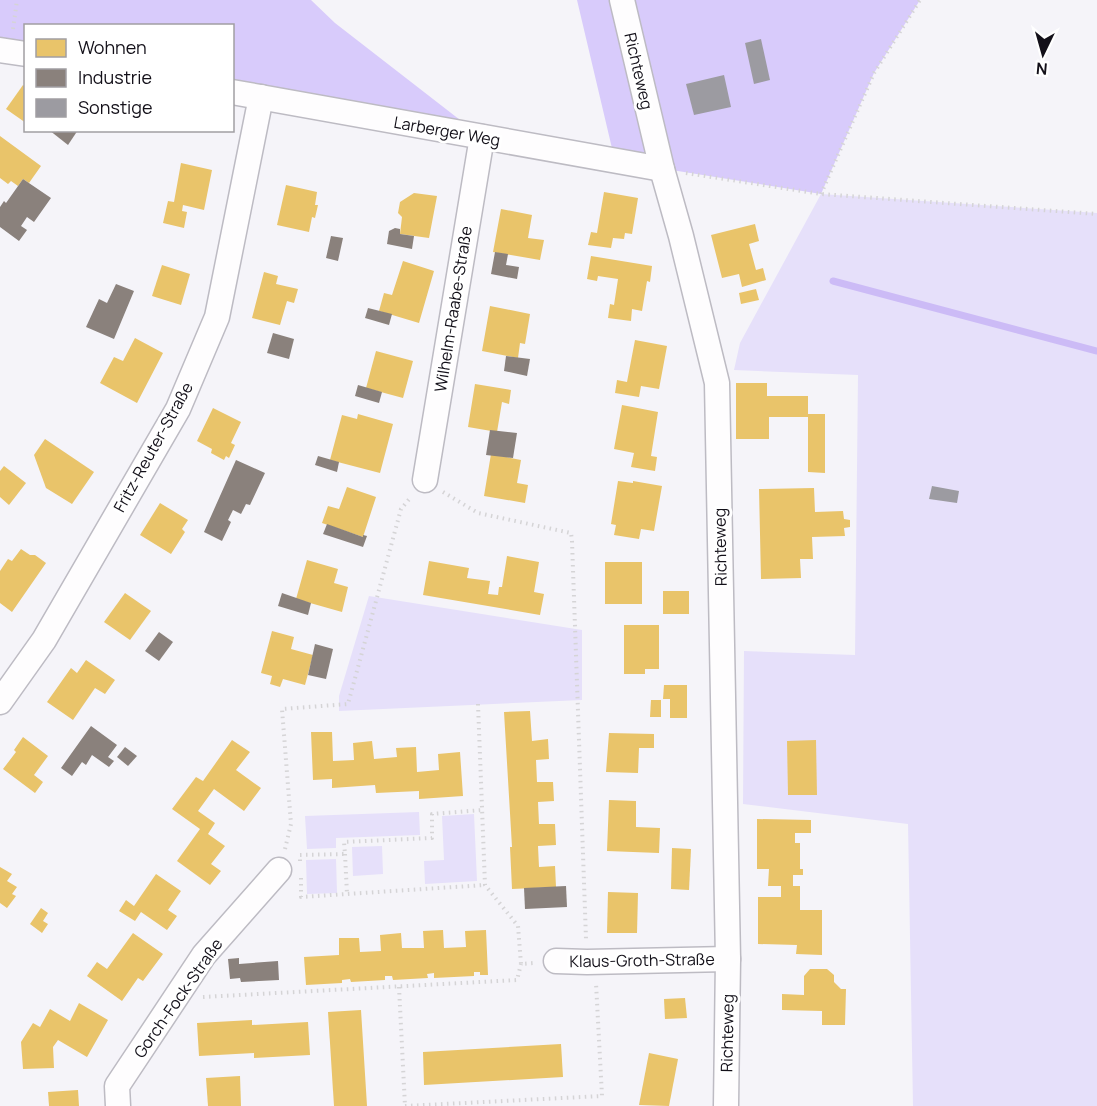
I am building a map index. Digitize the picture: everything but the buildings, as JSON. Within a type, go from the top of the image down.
[{"type":"street","name":"Richteweg","points":[[622,0],[662,169],[717,383],[728,959],[726,1106]]},
{"type":"street","name":"Larberger Weg","points":[[234,92],[662,169]]},
{"type":"street","name":"Fritz-Reuter-Straße","points":[[0,702],[44,640],[178,409],[217,316],[261,97]]},
{"type":"street","name":"Wilhelm-Raabe-Straße","points":[[425,480],[482,137]]},
{"type":"street","name":"Gorch-Fock-Straße","points":[[118,1106],[117,1086],[204,955],[293,871]]},
{"type":"street","name":"Klaus-Groth-Straße","points":[[556,961],[728,959]]},
{"type":"path","points":[[9,55],[16,0]]},
{"type":"path","points":[[821,194],[874,72],[920,0]]},
{"type":"path","points":[[662,169],[821,194],[1097,214]]},
{"type":"path","points":[[399,987],[405,1106],[602,1096],[596,981],[587,962],[571,533],[477,513],[425,480],[401,509],[348,704],[282,709],[293,871],[301,897],[485,885]]},
{"type":"path","points":[[176,998],[518,980],[521,964],[518,926],[485,885],[478,704]]},
{"type":"path","points":[[347,894],[344,842],[432,838],[432,813],[482,810]]},
{"type":"path","points":[[293,871],[300,855],[345,854]]},
{"type":"path","points":[[521,964],[556,961]]},
{"type":"shaded area","points":[[0,0],[311,0],[335,23],[482,137],[234,86],[234,24],[24,24],[24,44],[0,39]]},
{"type":"shaded area","points":[[577,0],[920,0],[874,73],[821,194],[615,161]]},
{"type":"shaded area","points":[[821,194],[1097,213],[1097,1106],[913,1106],[908,824],[743,804],[744,651],[855,655],[858,375],[734,370],[740,343]]},
{"type":"shaded area","points":[[369,596],[582,630],[582,700],[339,711],[339,696]]},
{"type":"shaded area","points":[[419,812],[420,835],[336,838],[336,848],[307,849],[305,816]]},
{"type":"shaded area","points":[[474,814],[477,881],[425,884],[424,861],[444,860],[442,816]]},
{"type":"shaded area","points":[[382,846],[383,874],[353,876],[352,847]]},
{"type":"shaded area","points":[[336,859],[337,893],[307,894],[306,860]]},
{"type":"waterway","points":[[833,281],[1097,351]]}]
